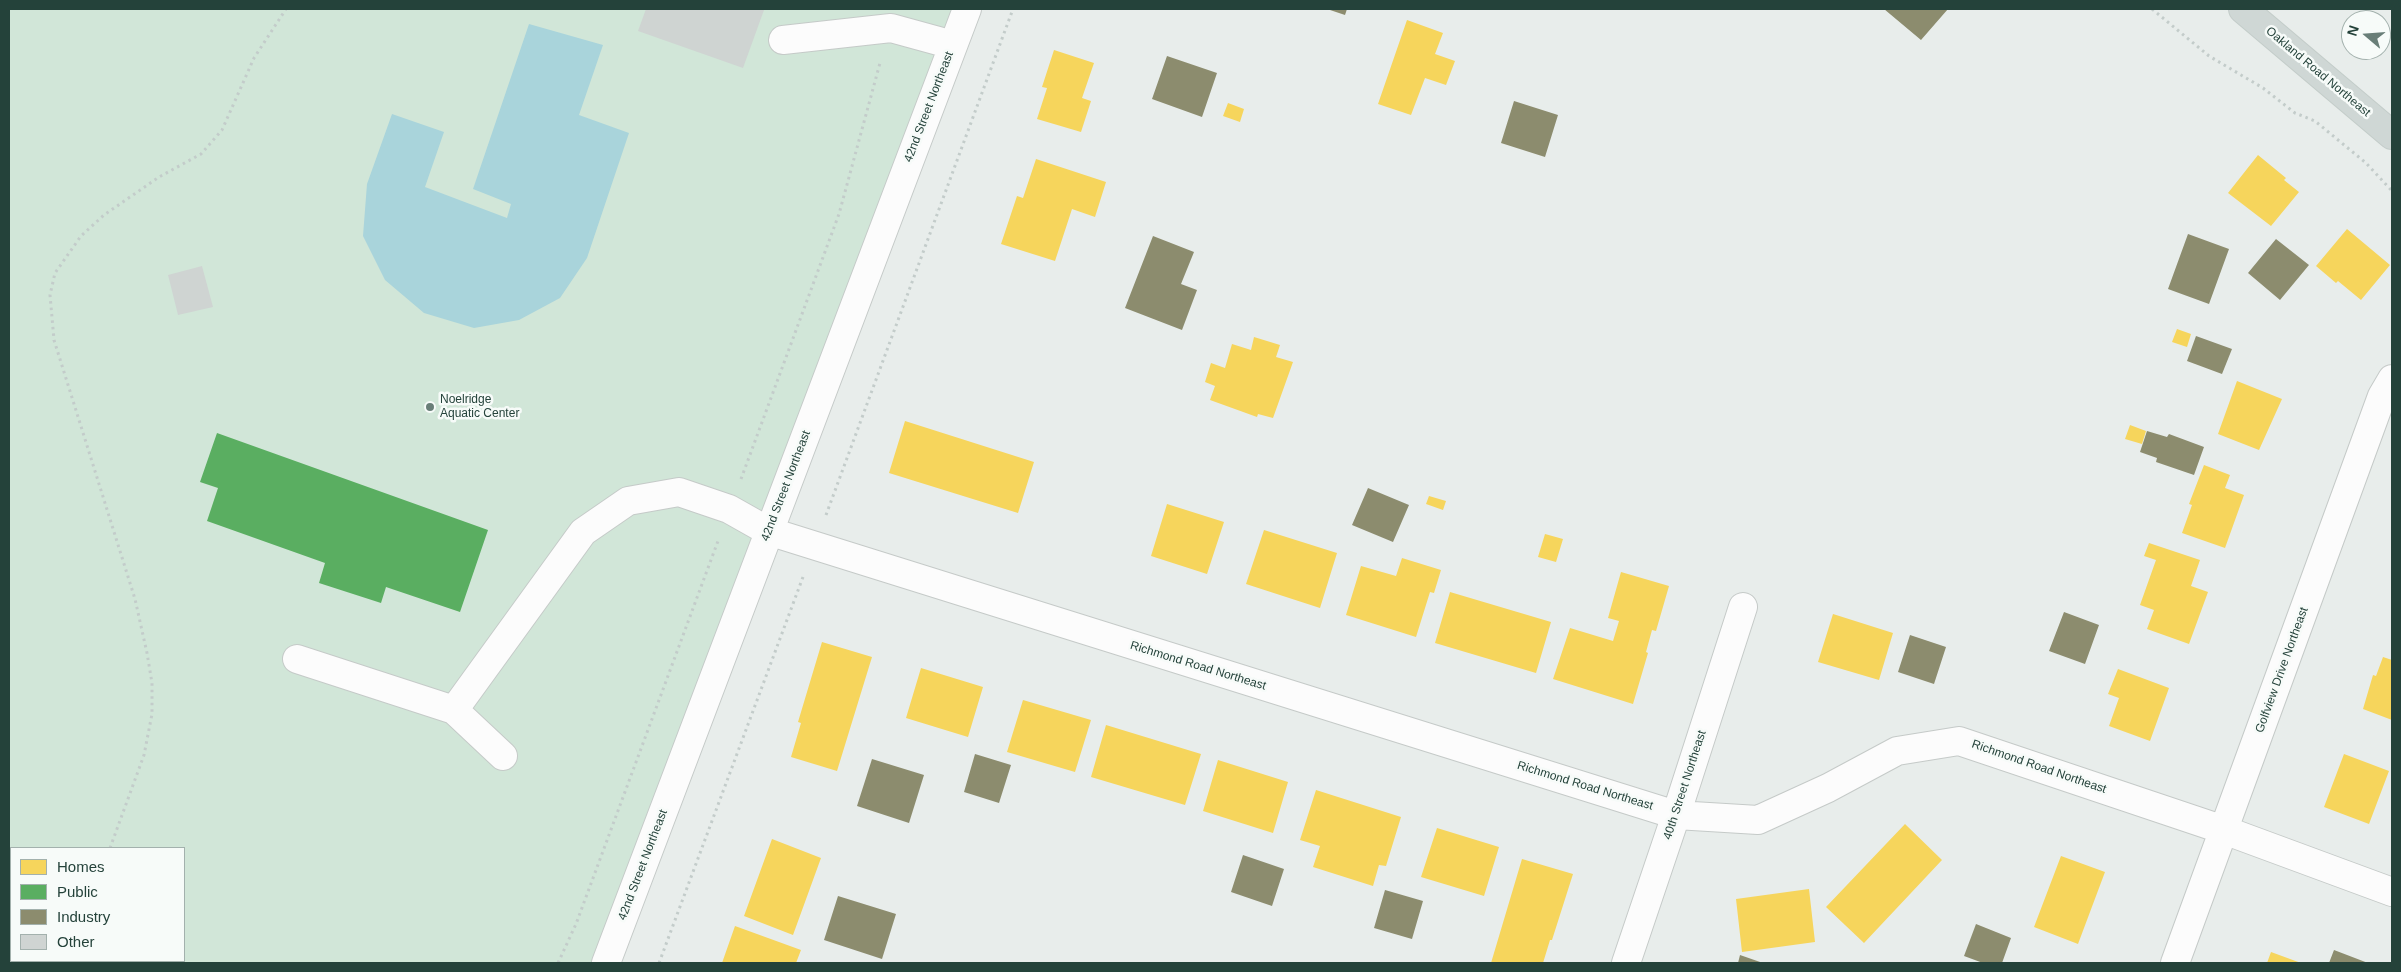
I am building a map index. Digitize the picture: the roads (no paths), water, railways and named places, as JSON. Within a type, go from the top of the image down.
[{"type":"main road","name":"Oakland Road Northeast","points":[[2243,9],[2392,135]]},
{"type":"street","name":"42nd Street Northeast","points":[[606,963],[967,9]]},
{"type":"street","points":[[783,40],[891,28],[953,45]]},
{"type":"street","name":"Golfview Drive Northeast","points":[[2175,963],[2382,396],[2392,379]]},
{"type":"street","name":"Richmond Road Northeast","points":[[454,710],[583,532],[628,501],[679,492],[729,509],[768,532],[1676,815],[1758,820],[1828,788],[1897,751],[1959,741],[2224,830],[2392,892]]},
{"type":"street","name":"40th Street Northeast","points":[[1626,963],[1743,607]]},
{"type":"street","points":[[297,659],[454,710],[503,756]]},
{"type":"water","points":[[529,24],[603,45],[579,115],[629,133],[587,258],[560,298],[519,320],[474,328],[424,313],[385,280],[363,236],[367,184],[392,114],[444,132],[425,187],[507,218],[511,204],[473,189]]},
{"type":"place","name":"Noelridge Aquatic Center","points":[[430,407]]}]
